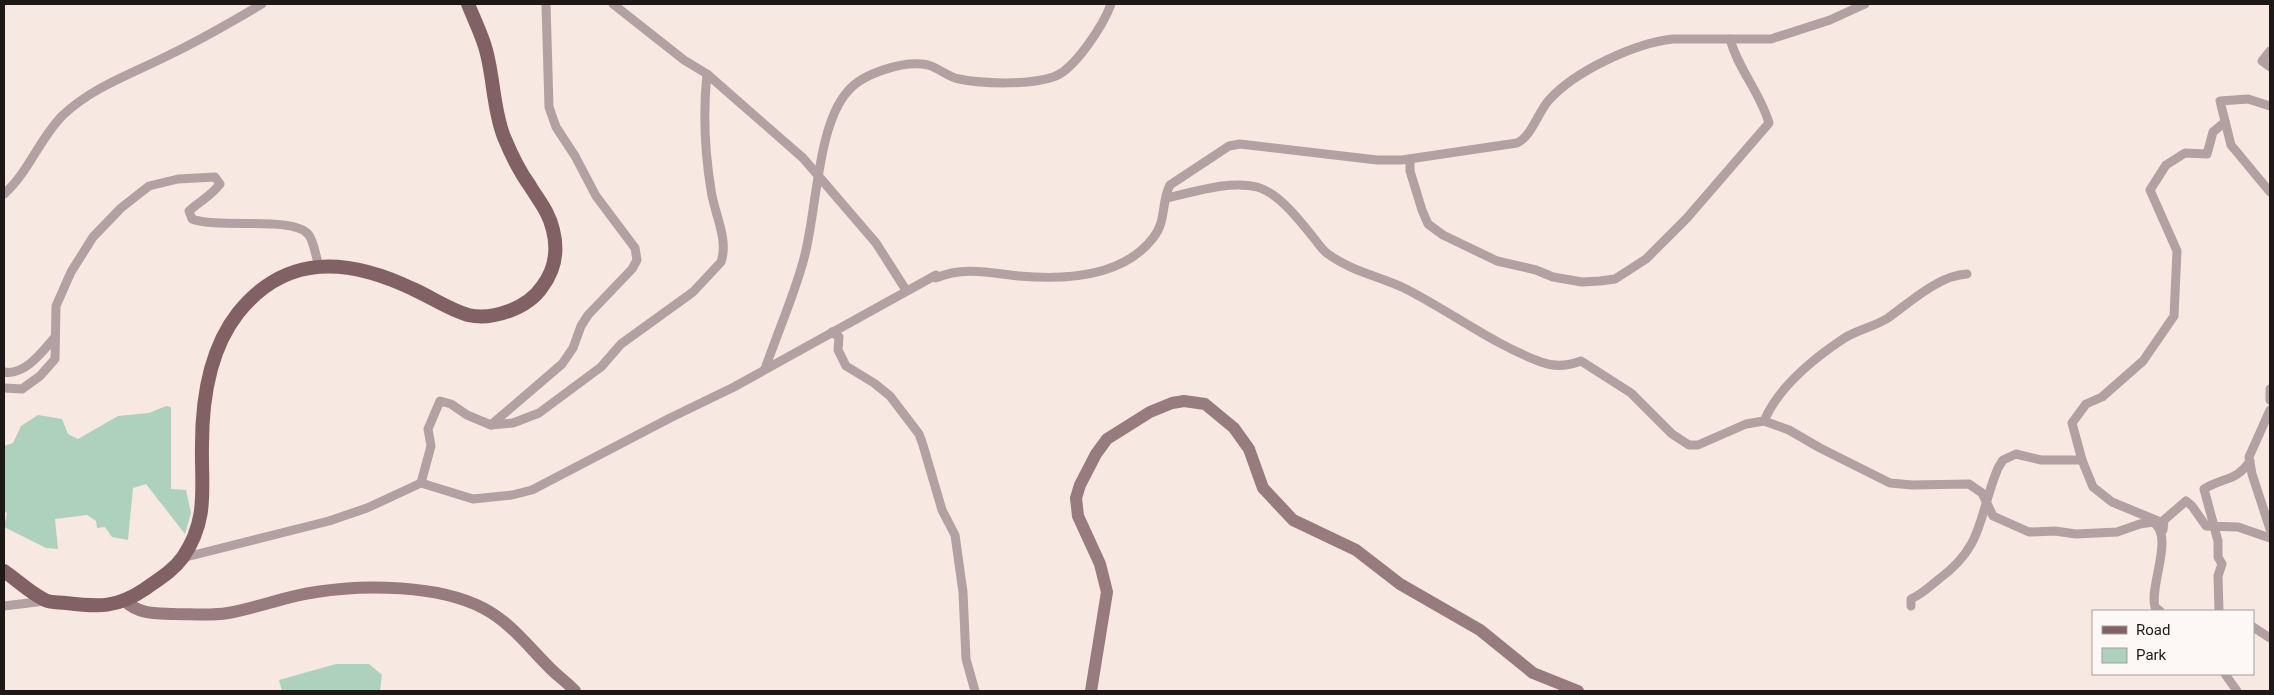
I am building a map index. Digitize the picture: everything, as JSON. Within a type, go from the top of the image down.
[{"type":"main road","points":[[4,571],[46,601],[89,606],[112,606],[125,602],[166,576],[182,558],[196,531],[204,503],[202,444],[204,401],[210,369],[236,315],[261,288],[296,271],[319,266],[346,266],[385,277],[456,311],[471,316],[484,316],[509,311],[525,304],[542,288],[556,260],[553,229],[547,210],[514,161],[503,135],[497,114],[486,50],[468,4]]},
{"type":"main road","points":[[1091,691],[1107,592],[1100,564],[1078,516],[1076,498],[1082,479],[1102,444],[1115,433],[1156,410],[1184,401],[1205,404],[1238,432],[1255,460],[1263,488],[1294,520],[1356,550],[1400,584],[1480,630],[1533,673],[1578,691]]},
{"type":"main road","points":[[125,602],[135,610],[148,613],[216,615],[316,592],[401,588],[427,592],[484,608],[512,628],[548,666],[576,691]]},
{"type":"street","points":[[4,194],[18,182],[62,116],[88,95],[125,74],[148,66],[193,44],[262,4]]},
{"type":"street","points":[[490,425],[562,364],[573,348],[581,326],[588,315],[632,269],[637,260],[635,248],[596,196],[553,121],[549,107],[546,4]]},
{"type":"street","points":[[614,4],[684,60],[707,74],[819,174],[876,243],[906,290]]},
{"type":"street","points":[[765,370],[803,263],[819,174],[832,119],[842,97],[857,83],[887,68],[929,65],[958,79],[978,82],[1021,82],[1053,77],[1070,64],[1084,49],[1108,12],[1111,4]]},
{"type":"street","points":[[182,558],[358,512],[421,483],[473,499],[524,493],[765,370],[936,275],[936,278],[949,272],[987,271],[1020,276],[1064,276],[1098,272],[1135,256],[1151,241],[1162,224],[1170,185],[1194,171],[1221,149],[1235,144],[1377,160],[1410,159],[1519,142],[1525,138],[1540,112],[1560,90],[1605,61],[1632,48],[1656,40],[1761,40],[1790,34],[1830,20],[1865,4]]},
{"type":"street","points":[[1410,159],[1410,171],[1428,224],[1443,236],[1497,261],[1536,270],[1552,277],[1582,282],[1615,279],[1646,259],[1660,246],[1687,218],[1769,123],[1765,108],[1750,78],[1734,56],[1730,39]]},
{"type":"street","points":[[2270,51],[2262,62],[2270,67]]},
{"type":"street","points":[[421,483],[431,446],[428,429],[438,402],[443,401],[451,404],[467,415],[490,425],[513,423],[547,408],[601,368],[621,344],[693,292],[721,262],[722,236],[711,190],[707,159],[704,105],[707,74]]},
{"type":"street","points":[[2270,106],[2248,99],[2220,101],[2231,145],[2270,192]]},
{"type":"street","points":[[2163,525],[2152,518],[2112,502],[2093,487],[2082,460],[2072,423],[2075,416],[2086,404],[2102,397],[2143,361],[2174,316],[2177,251],[2150,190],[2166,165],[2185,153],[2206,154],[2212,132],[2225,122]]},
{"type":"street","points":[[4,388],[22,389],[40,376],[55,359],[56,306],[71,272],[93,237],[121,208],[149,186],[178,179],[215,177],[220,184],[211,196],[202,200],[189,211],[192,219],[205,224],[270,224],[302,228],[310,236],[319,266]]},
{"type":"street","points":[[1167,198],[1209,189],[1237,186],[1258,187],[1268,192],[1290,211],[1326,253],[1347,267],[1402,288],[1501,344],[1542,363],[1568,366],[1581,361],[1631,393],[1672,434],[1689,445],[1702,444],[1746,424],[1764,421],[1789,430],[1820,448],[1890,482],[1923,486],[1964,483],[1982,493],[1993,516],[2029,532],[2099,534],[2153,522],[2158,528],[2161,540]]},
{"type":"street","points":[[1764,421],[1768,411],[1790,383],[1844,338],[1879,324],[1934,286],[1966,274]]},
{"type":"street","points":[[832,332],[839,337],[838,350],[846,366],[874,383],[890,396],[919,434],[939,500],[956,535],[963,592],[966,659],[975,691]]},
{"type":"street","points":[[4,372],[19,369],[34,360],[55,337]]},
{"type":"street","points":[[2270,389],[2270,400]]},
{"type":"street","points":[[2270,410],[2249,457],[2270,529]]},
{"type":"street","points":[[1911,606],[1911,599],[1924,593],[1965,556],[1976,535],[2000,464],[2016,454],[2041,460],[2082,460]]},
{"type":"street","points":[[2219,610],[2218,576],[2222,564],[2218,557],[2218,541],[2204,489],[2212,484],[2235,477],[2250,461]]},
{"type":"street","points":[[2159,610],[2155,607],[2153,598],[2161,562],[2161,540],[2164,520],[2186,501],[2192,506],[2204,525],[2238,527],[2270,538]]},
{"type":"street","points":[[4,606],[46,601]]},
{"type":"street","points":[[2254,628],[2270,638]]},
{"type":"street","points":[[2225,675],[2236,691]]},
{"type":"green space","points":[[166,406],[171,407],[171,489],[186,490],[191,513],[185,534],[146,484],[133,488],[128,540],[112,537],[105,527],[97,528],[96,521],[87,515],[55,519],[58,549],[46,548],[4,527],[7,513],[4,511],[4,446],[13,443],[21,426],[38,415],[62,419],[68,434],[78,439],[118,416],[149,413]]},
{"type":"green space","points":[[336,664],[369,664],[382,675],[380,691],[282,691],[279,680]]}]
